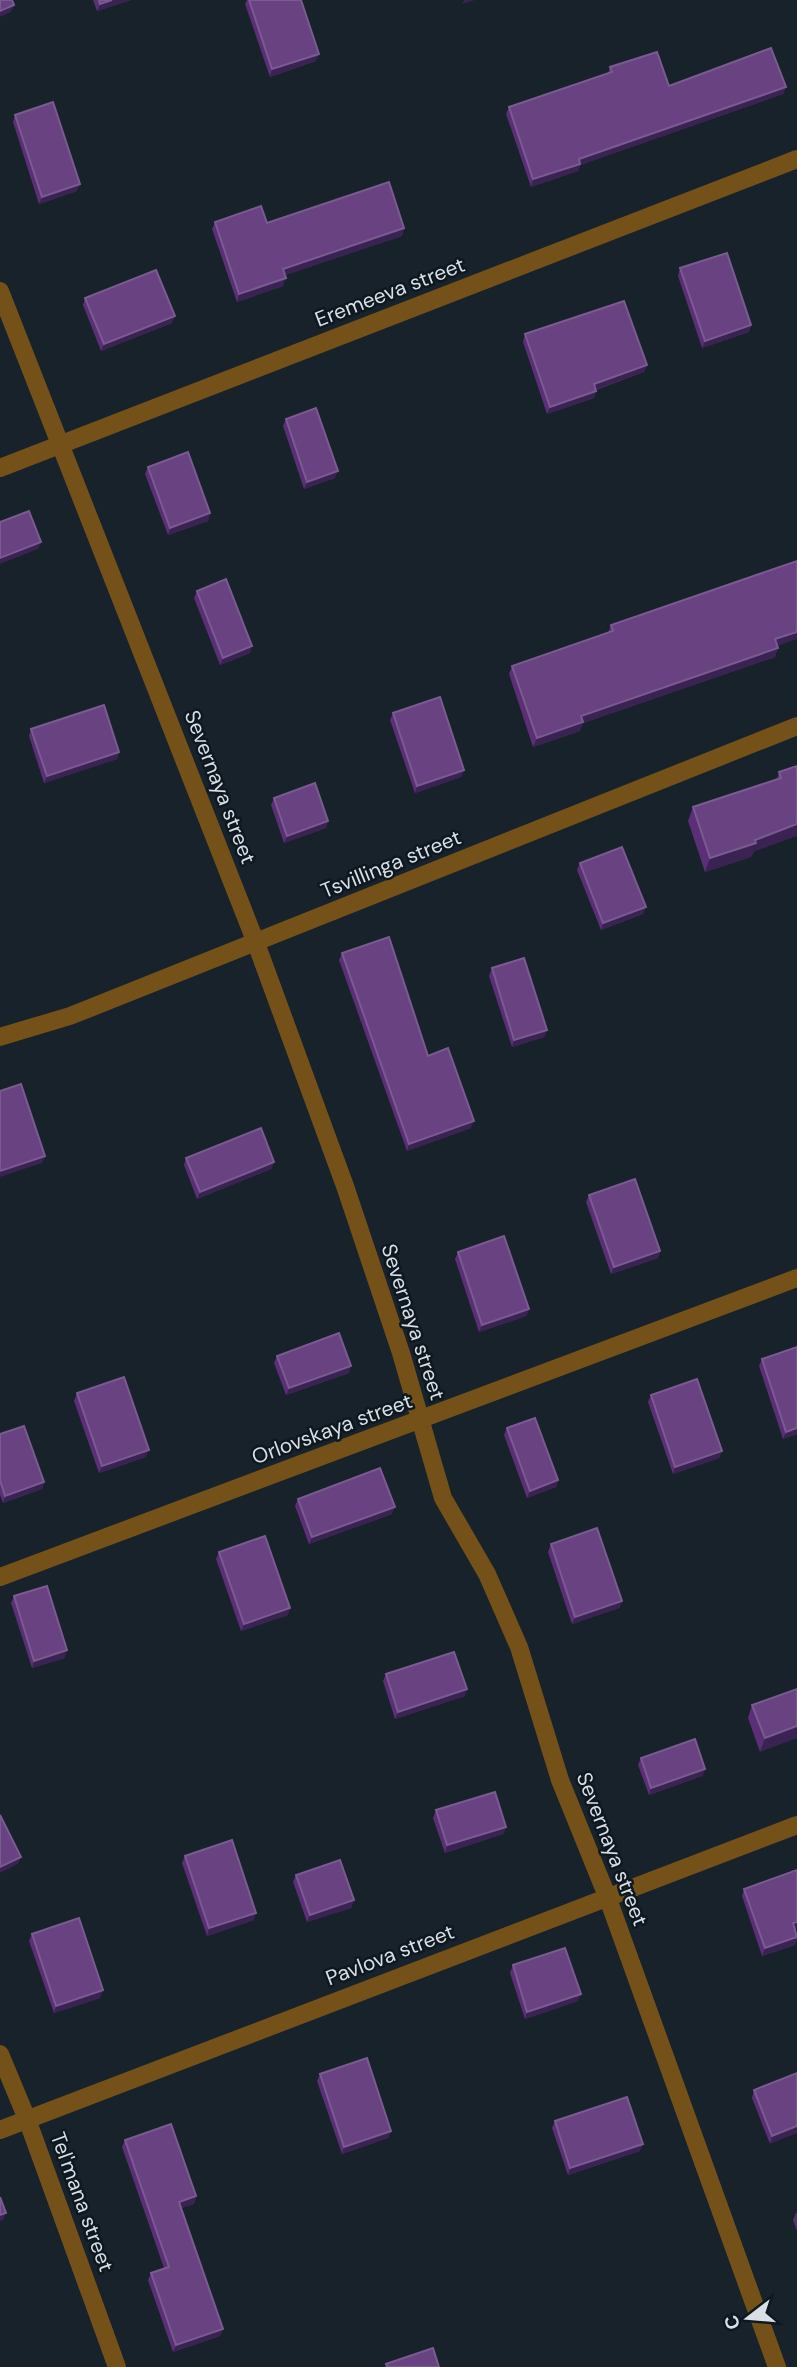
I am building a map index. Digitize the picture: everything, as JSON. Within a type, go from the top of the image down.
[{"type":"street","name":"Eremeeva street","points":[[0,468],[797,159]]},
{"type":"street","name":"Severnaya street","points":[[0,291],[256,943],[345,1186],[401,1353],[443,1498],[487,1574],[519,1647],[560,1780],[607,1896],[777,2367]]},
{"type":"street","name":"Tsvillinga street","points":[[0,1037],[70,1016],[797,726]]},
{"type":"street","name":"Orlovskaya street","points":[[0,1577],[797,1278]]},
{"type":"street","name":"Pavlova street","points":[[0,2130],[797,1825]]},
{"type":"street","name":"Tel'mana street","points":[[0,2054],[27,2119],[117,2367]]},
{"type":"building","points":[[0,0],[12,0],[14,5],[0,11]]},
{"type":"building","points":[[249,0],[301,0],[319,54],[272,69]]},
{"type":"building","points":[[771,48],[786,87],[579,159],[580,164],[533,179],[509,107],[612,72],[610,67],[657,52],[669,86]]},
{"type":"building","points":[[53,102],[80,184],[42,197],[15,115]]},
{"type":"building","points":[[389,182],[404,228],[283,269],[286,278],[239,294],[215,222],[261,206],[267,223]]},
{"type":"building","points":[[727,253],[751,325],[705,341],[680,268]]},
{"type":"building","points":[[156,270],[175,316],[104,344],[85,298]]},
{"type":"building","points":[[624,301],[647,365],[594,384],[596,391],[550,407],[525,334]]},
{"type":"building","points":[[316,408],[338,471],[307,482],[286,419]]},
{"type":"building","points":[[188,452],[210,513],[170,528],[148,467]]},
{"type":"building","points":[[29,511],[41,542],[0,558],[0,522]]},
{"type":"building","points":[[797,561],[797,632],[775,639],[778,648],[581,716],[583,722],[537,738],[512,666],[613,631],[611,625]]},
{"type":"building","points":[[226,579],[252,646],[223,658],[197,591]]},
{"type":"building","points":[[440,697],[464,770],[417,786],[393,713]]},
{"type":"building","points":[[104,705],[119,752],[47,776],[31,729]]},
{"type":"building","points":[[797,766],[797,824],[755,840],[756,843],[710,858],[693,807],[781,778],[779,772]]},
{"type":"building","points":[[315,783],[328,821],[287,836],[274,798]]},
{"type":"building","points":[[622,847],[646,907],[603,923],[580,863]]},
{"type":"building","points":[[389,937],[428,1056],[448,1048],[474,1121],[409,1144],[342,953]]},
{"type":"building","points":[[524,958],[547,1030],[514,1040],[492,968]]},
{"type":"building","points":[[21,1084],[45,1156],[0,1171],[0,1091]]},
{"type":"building","points":[[261,1128],[274,1162],[200,1192],[186,1158]]},
{"type":"building","points":[[635,1179],[660,1251],[614,1267],[589,1195]]},
{"type":"building","points":[[504,1236],[529,1309],[482,1325],[458,1252]]},
{"type":"building","points":[[339,1333],[351,1366],[289,1388],[277,1356]]},
{"type":"building","points":[[797,1347],[797,1428],[786,1432],[762,1359]]},
{"type":"building","points":[[124,1377],[149,1450],[102,1466],[77,1393]]},
{"type":"building","points":[[697,1379],[722,1451],[675,1467],[651,1395]]},
{"type":"building","points":[[535,1418],[558,1480],[530,1491],[507,1428]]},
{"type":"building","points":[[24,1426],[44,1482],[5,1496],[0,1480],[0,1434]]},
{"type":"building","points":[[380,1468],[395,1507],[312,1537],[298,1499]]},
{"type":"building","points":[[597,1528],[622,1601],[575,1617],[551,1544]]},
{"type":"building","points":[[265,1536],[290,1608],[244,1624],[219,1552]]},
{"type":"building","points":[[47,1586],[67,1650],[34,1661],[14,1596]]},
{"type":"building","points":[[454,1652],[467,1689],[398,1712],[386,1674]]},
{"type":"building","points":[[797,1689],[797,1726],[765,1738],[752,1705]]},
{"type":"building","points":[[695,1739],[705,1769],[651,1788],[641,1758]]},
{"type":"building","points":[[495,1792],[506,1827],[447,1845],[436,1810]]},
{"type":"building","points":[[0,1815],[21,1857],[0,1867]]},
{"type":"building","points":[[232,1840],[256,1913],[209,1928],[185,1856]]},
{"type":"building","points":[[340,1860],[354,1900],[310,1915],[296,1875]]},
{"type":"building","points":[[797,1870],[797,1922],[793,1923],[797,1937],[765,1948],[744,1889]]},
{"type":"building","points":[[79,1918],[103,1990],[56,2006],[32,1934]]},
{"type":"building","points":[[565,1948],[581,1994],[527,2012],[513,1965]]},
{"type":"building","points":[[367,2058],[391,2131],[344,2147],[320,2074]]},
{"type":"building","points":[[797,2073],[797,2126],[772,2136],[754,2090]]},
{"type":"building","points":[[627,2097],[643,2144],[570,2168],[555,2121]]},
{"type":"building","points":[[171,2124],[196,2196],[179,2202],[223,2329],[176,2345],[151,2273],[169,2267],[125,2140]]},
{"type":"building","points":[[0,2197],[6,2213],[0,2215]]},
{"type":"building","points":[[433,2348],[439,2367],[387,2367],[386,2364]]}]
